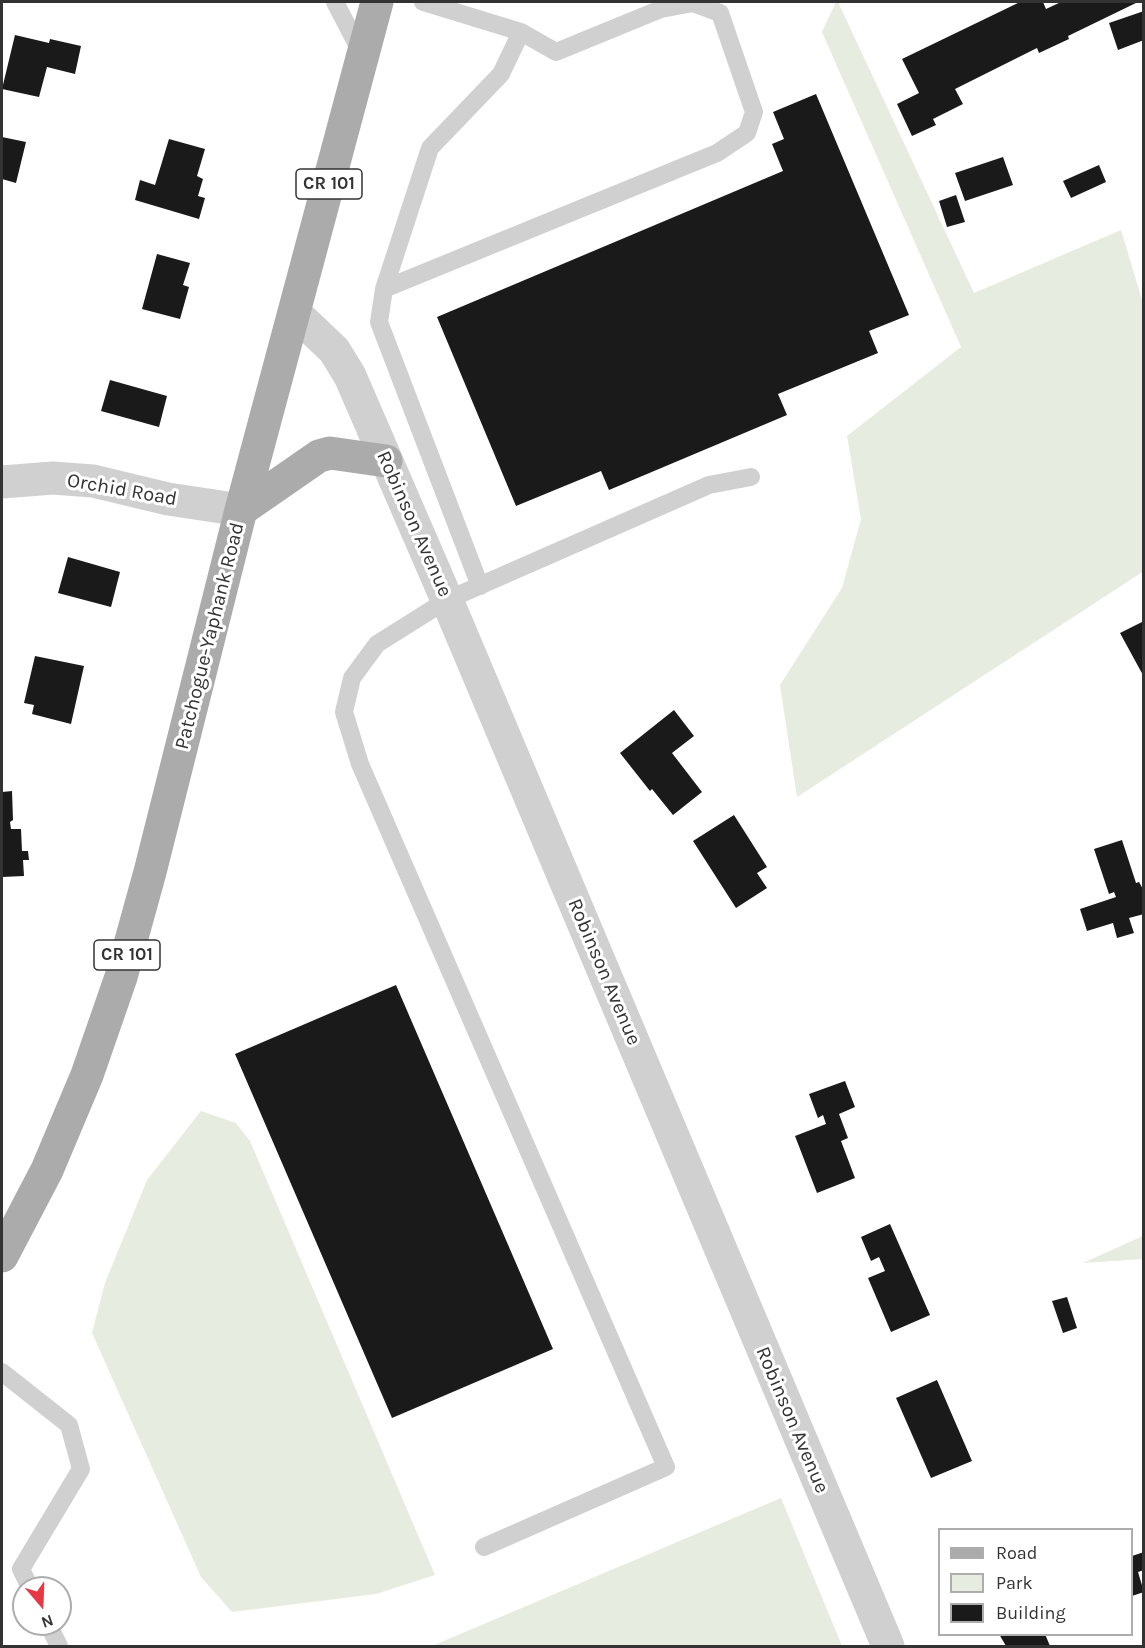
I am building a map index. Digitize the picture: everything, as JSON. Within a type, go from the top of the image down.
[{"type":"main road","name":"Patchogue-Yaphank Road","points":[[2,1256],[47,1170],[87,1075],[121,977],[202,670],[241,510],[377,2]]},
{"type":"main road","points":[[241,510],[319,456],[330,453],[386,461]]},
{"type":"street","name":"Robinson Avenue","points":[[295,313],[334,350],[350,376],[447,600],[888,1647]]},
{"type":"street","name":"Orchid Road","points":[[2,482],[53,478],[93,482],[168,499],[241,510]]},
{"type":"lane","points":[[335,2],[362,54]]},
{"type":"lane","points":[[384,289],[717,153],[747,133],[754,112],[720,13],[693,3],[662,9],[556,52],[521,32],[423,2]]},
{"type":"lane","points":[[480,586],[379,322],[384,289],[430,148],[501,74],[521,32]]},
{"type":"lane","points":[[484,1547],[666,1467],[360,764],[344,712],[352,678],[377,644],[447,600],[710,485],[751,477]]},
{"type":"lane","points":[[2,1372],[69,1425],[81,1469],[21,1569],[24,1576]]},
{"type":"green space","points":[[838,2],[974,293],[1121,230],[1143,303],[1144,571],[797,797],[780,685],[842,588],[861,519],[847,436],[961,347],[822,32]]},
{"type":"green space","points":[[201,1111],[236,1123],[250,1141],[435,1575],[376,1594],[232,1612],[201,1577],[92,1333],[105,1283],[147,1180]]},
{"type":"green space","points":[[1143,1236],[1143,1259],[1083,1263]]},
{"type":"green space","points":[[781,1498],[842,1646],[432,1646]]},
{"type":"building","points":[[1020,2],[1043,2],[1046,9],[1061,2],[1138,2],[1068,36],[1069,39],[1039,53],[1037,48],[955,89],[963,104],[933,119],[936,125],[912,136],[897,104],[919,93],[902,59]]},
{"type":"building","points":[[1144,11],[1144,40],[1118,50],[1109,23]]},
{"type":"building","points":[[15,35],[49,43],[50,39],[81,46],[75,74],[47,67],[39,97],[2,89]]},
{"type":"building","points":[[816,94],[909,315],[869,331],[878,353],[778,394],[787,415],[609,490],[601,471],[516,506],[437,317],[783,171],[772,144],[784,139],[773,112]]},
{"type":"building","points":[[2,137],[26,142],[16,183],[2,179]]},
{"type":"building","points":[[169,139],[205,149],[197,176],[203,179],[198,196],[205,198],[199,219],[135,200],[140,180],[155,185]]},
{"type":"building","points":[[1003,157],[1013,185],[965,201],[955,173]]},
{"type":"building","points":[[1099,165],[1106,182],[1071,198],[1063,181]]},
{"type":"building","points":[[956,195],[965,222],[947,227],[939,201]]},
{"type":"building","points":[[157,254],[190,263],[183,285],[189,287],[180,319],[142,309]]},
{"type":"building","points":[[110,380],[167,396],[159,427],[101,411]]},
{"type":"building","points":[[68,557],[120,572],[111,607],[58,593]]},
{"type":"building","points":[[1144,621],[1144,677],[1120,633]]},
{"type":"building","points":[[35,656],[84,666],[71,724],[32,714],[34,705],[24,703]]},
{"type":"building","points":[[674,710],[694,736],[672,753],[702,792],[673,815],[652,789],[650,791],[620,753]]},
{"type":"building","points":[[12,791],[11,829],[21,829],[22,851],[28,851],[29,860],[23,860],[24,876],[2,877],[2,792]]},
{"type":"building","points":[[734,815],[767,867],[757,873],[767,888],[736,908],[693,841]]},
{"type":"building","points":[[1122,840],[1136,883],[1139,882],[1144,891],[1144,914],[1129,918],[1134,933],[1117,938],[1113,923],[1087,931],[1080,909],[1116,897],[1114,892],[1109,894],[1094,849]]},
{"type":"building","points":[[396,985],[553,1349],[392,1418],[235,1054]]},
{"type":"building","points":[[845,1081],[855,1107],[839,1114],[848,1138],[841,1141],[855,1178],[817,1193],[795,1136],[826,1124],[823,1115],[818,1118],[809,1094]]},
{"type":"building","points":[[890,1224],[930,1315],[891,1332],[868,1278],[885,1271],[879,1257],[871,1261],[861,1237]]},
{"type":"building","points":[[1067,1297],[1077,1328],[1063,1333],[1052,1301]]},
{"type":"building","points":[[937,1380],[972,1461],[931,1478],[896,1398]]},
{"type":"building","points":[[1144,1552],[1144,1570],[1138,1572],[1144,1592],[1133,1596],[1133,1556]]},
{"type":"building","points":[[1000,1636],[1046,1636],[1050,1646],[1006,1646]]}]
